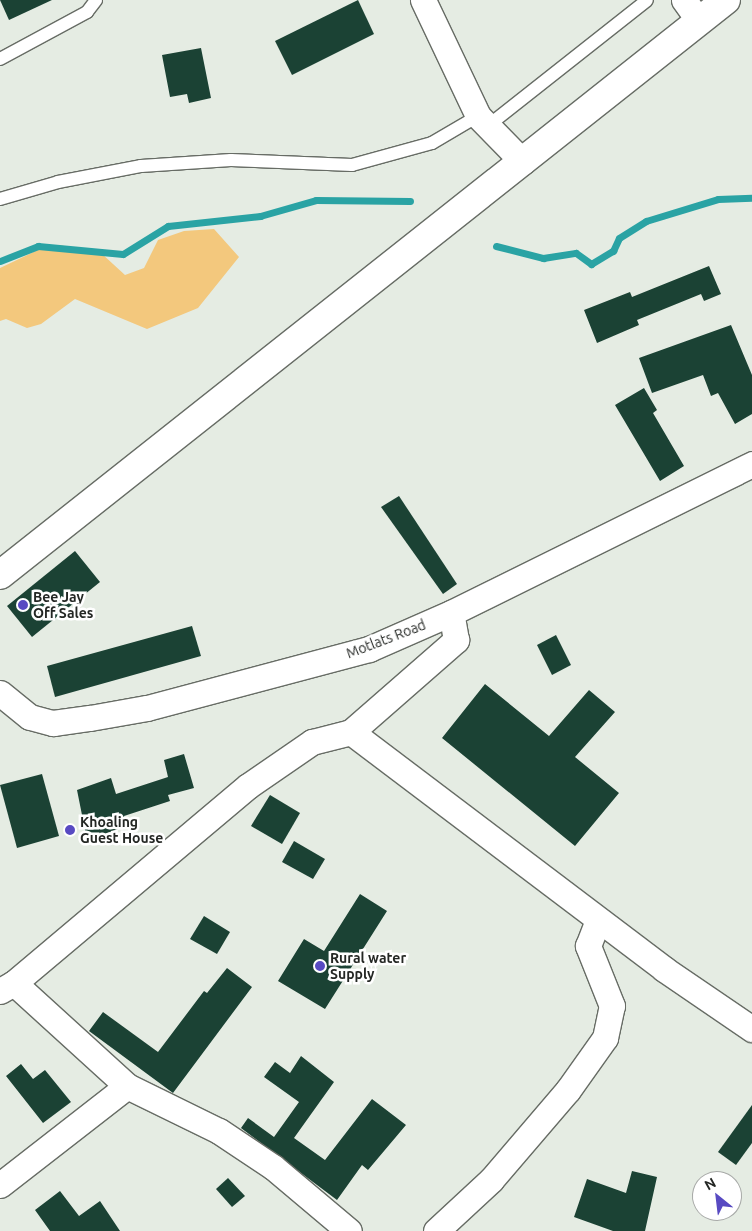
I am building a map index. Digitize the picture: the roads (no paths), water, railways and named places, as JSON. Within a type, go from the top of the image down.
[{"type":"main road","points":[[0,575],[523,162],[691,10],[726,0]]},
{"type":"street","points":[[423,0],[484,120],[523,162]]},
{"type":"street","name":"Motlats Road","points":[[0,693],[30,717],[53,722],[90,718],[147,708],[369,649],[451,613],[752,464]]},
{"type":"street","points":[[349,1231],[265,1162],[211,1127],[127,1086],[7,987],[248,786],[312,742],[351,732],[456,640],[451,613]]},
{"type":"street","points":[[351,732],[598,920],[752,1030]]},
{"type":"street","points":[[436,1231],[491,1180],[568,1090],[605,1038],[612,1006],[588,946],[598,920]]},
{"type":"street","points":[[0,1185],[127,1086]]},
{"type":"lane","points":[[0,59],[87,12],[96,0]]},
{"type":"lane","points":[[0,199],[58,182],[141,166],[231,160],[352,165],[432,143],[484,120],[647,0]]},
{"type":"waterway","points":[[496,246],[543,258],[576,253],[591,264],[613,251],[619,238],[646,221],[718,199],[752,198]]},
{"type":"waterway","points":[[0,261],[38,246],[123,254],[168,226],[260,216],[316,200],[410,201]]},
{"type":"place","name":"Bee Jay Off Sales","points":[[23,605]]},
{"type":"place","name":"Khoaling Guest House","points":[[70,830]]},
{"type":"place","name":"Rural water Supply","points":[[320,966]]}]
